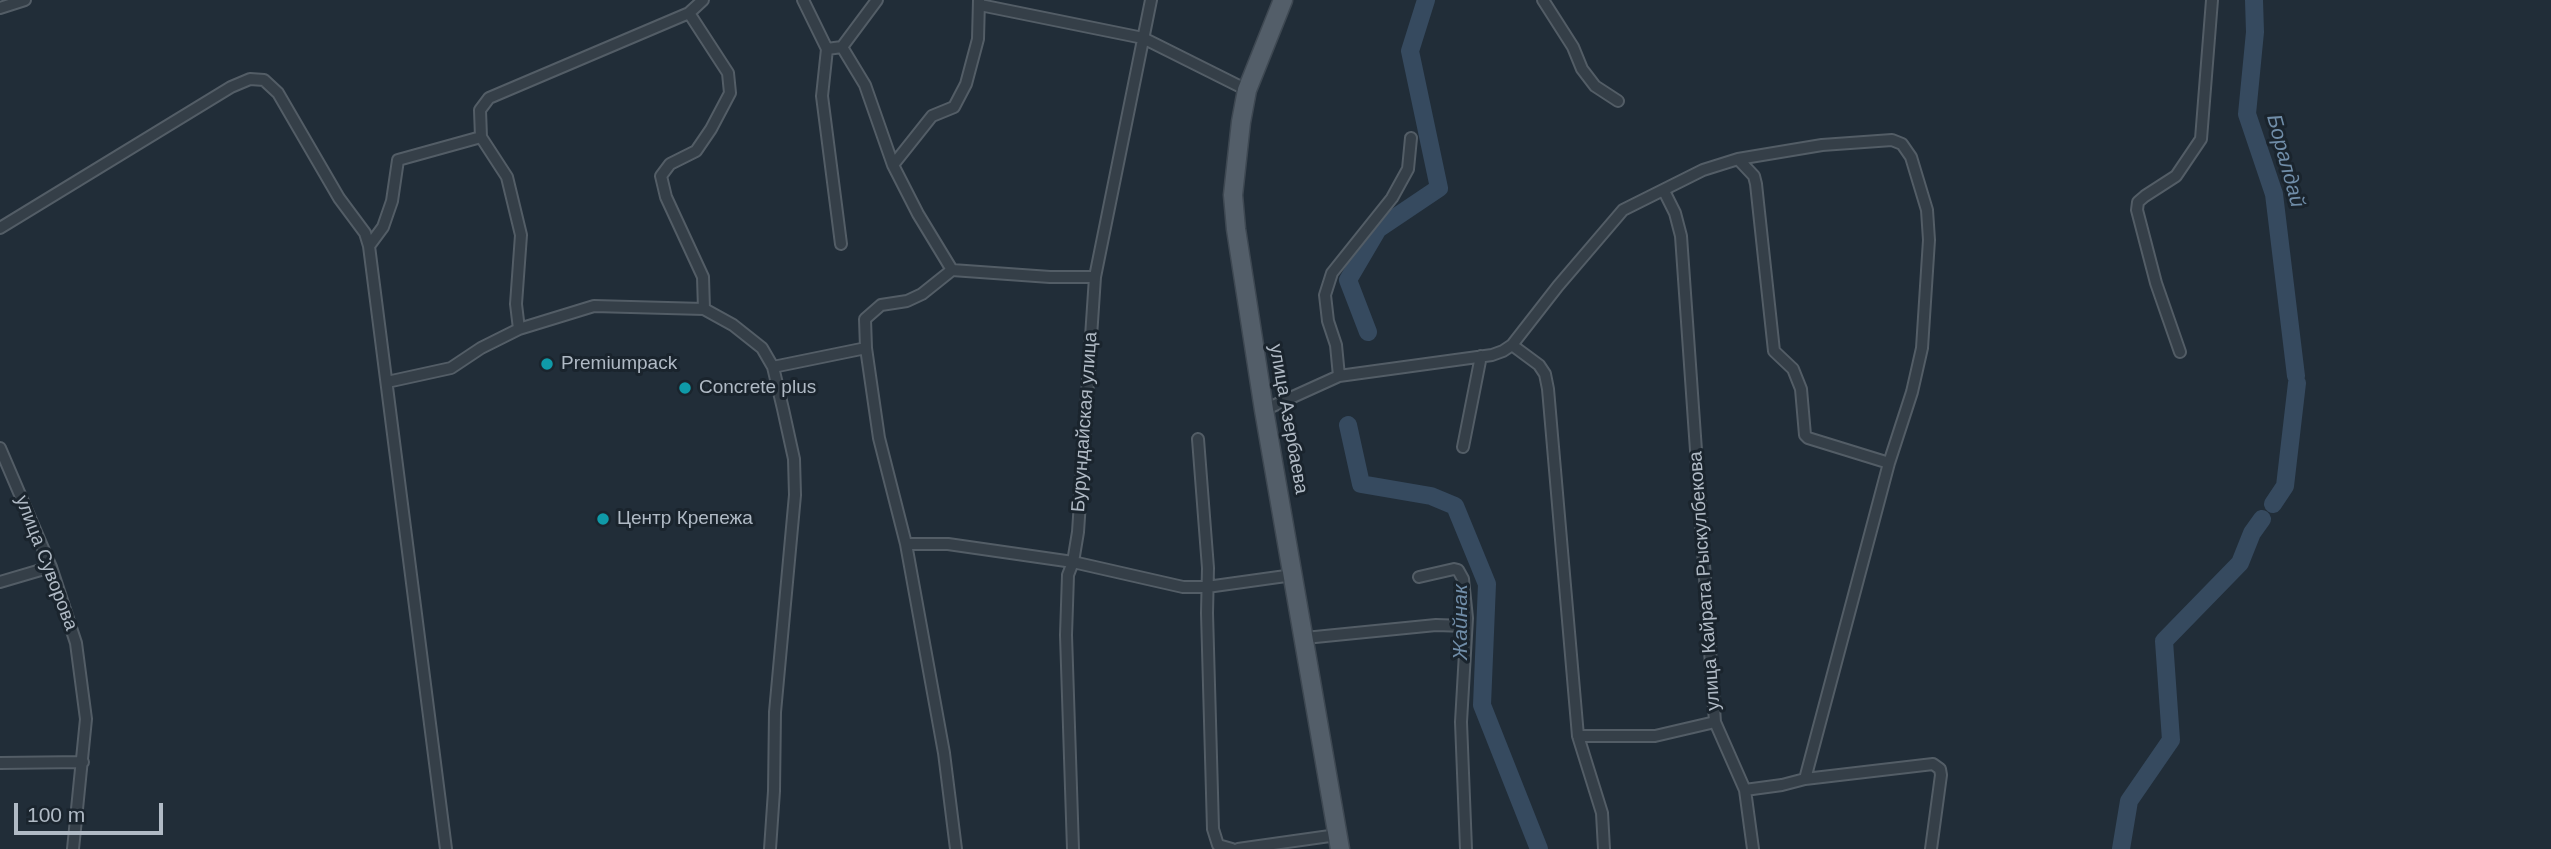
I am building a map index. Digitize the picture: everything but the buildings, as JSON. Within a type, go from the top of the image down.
[{"type":"main road","name":"улица Азербаева","points":[[1283,0],[1247,90],[1241,122],[1234,202],[1264,410],[1339,842]]},
{"type":"street","points":[[0,8],[25,0]]},
{"type":"street","points":[[519,329],[516,304],[521,235],[507,177],[481,137],[480,110],[489,98],[689,13],[703,0]]},
{"type":"street","points":[[803,0],[827,49],[822,96],[841,244]]},
{"type":"street","points":[[827,49],[842,47],[877,0]]},
{"type":"street","name":"Бурундайская улица","points":[[1073,849],[1066,635],[1068,575],[1078,532],[1095,277],[1151,0]]},
{"type":"street","points":[[1543,0],[1573,47],[1582,69],[1595,86],[1618,101]]},
{"type":"street","points":[[2180,352],[2156,282],[2137,210],[2138,202],[2144,196],[2176,176],[2200,139],[2212,0]]},
{"type":"street","points":[[893,165],[932,116],[954,107],[966,84],[978,39],[980,3],[1143,38],[1247,90]]},
{"type":"street","points":[[689,13],[728,73],[730,93],[696,151],[670,164],[661,176],[666,197],[703,277],[704,309]]},
{"type":"street","points":[[842,47],[865,85],[893,165],[918,214],[952,270]]},
{"type":"street","points":[[0,229],[231,88],[250,79],[264,80],[278,93],[339,198],[365,233],[369,246],[446,849]]},
{"type":"street","points":[[369,246],[383,227],[392,201],[398,160],[481,137]]},
{"type":"street","points":[[1339,376],[1336,345],[1328,321],[1325,295],[1332,273],[1392,198],[1408,169],[1411,138]]},
{"type":"street","points":[[1264,410],[1339,376],[1503,351],[1512,345],[1623,210],[1703,170],[1738,159],[1822,145],[1892,140],[1902,144],[1910,157],[1927,210],[1922,348],[1805,779]]},
{"type":"street","points":[[1738,159],[1754,176],[1756,184],[1774,351],[1793,369],[1801,389],[1805,435],[1889,463]]},
{"type":"street","name":"улица Кайрата Рыскулбекова","points":[[1578,736],[1655,736],[1715,722],[1681,236],[1675,213],[1664,191]]},
{"type":"street","points":[[956,849],[944,753],[906,544],[880,438],[864,318],[881,306],[907,301],[922,294],[952,270],[1050,277],[1095,277]]},
{"type":"street","points":[[387,382],[451,368],[481,348],[519,329],[594,306],[704,309],[733,325],[762,348],[773,366],[794,459],[795,495],[775,712],[774,791],[769,849]]},
{"type":"street","points":[[1512,345],[1539,365],[1545,374],[1548,389],[1578,736],[1602,813],[1604,849]]},
{"type":"street","points":[[773,366],[866,348]]},
{"type":"street","points":[[1463,446],[1481,356]]},
{"type":"street","points":[[1198,439],[1207,587],[1213,829],[1218,845],[1232,849]]},
{"type":"street","name":"улица Суворова","points":[[0,447],[6,477],[51,567],[76,643],[86,719],[73,849]]},
{"type":"street","points":[[906,544],[948,544],[1073,562],[1183,587],[1207,587],[1293,575]]},
{"type":"street","points":[[0,582],[51,567]]},
{"type":"street","points":[[1419,577],[1454,569],[1458,570],[1464,579],[1468,608],[1461,722],[1466,849]]},
{"type":"street","points":[[1305,638],[1436,625],[1466,626]]},
{"type":"street","points":[[1715,722],[1745,790],[1753,849]]},
{"type":"street","points":[[0,763],[82,762]]},
{"type":"street","points":[[1745,790],[1805,779],[1933,764],[1940,769],[1941,775],[1931,849]]},
{"type":"street","points":[[1238,849],[1339,842]]},
{"type":"waterway","name":"Жайнак","points":[[1368,332],[1348,280],[1378,229],[1439,188],[1410,51],[1426,0]]},
{"type":"waterway","name":"Боралдай","points":[[2254,0],[2255,32],[2247,114],[2274,194],[2296,376]]},
{"type":"waterway","name":"Боралдай","points":[[2273,504],[2285,486],[2297,383]]},
{"type":"waterway","name":"Жайнак","points":[[1348,425],[1361,484],[1431,496],[1455,506],[1487,584],[1482,705],[1539,849]]},
{"type":"waterway","name":"Боралдай","points":[[2121,849],[2129,801],[2171,740],[2164,641],[2240,563],[2252,533],[2262,519]]},
{"type":"place","name":"Premiumpack","points":[[547,364]]},
{"type":"place","name":"Concrete plus","points":[[685,388]]},
{"type":"place","name":"Центр Крепежа","points":[[603,519]]}]
